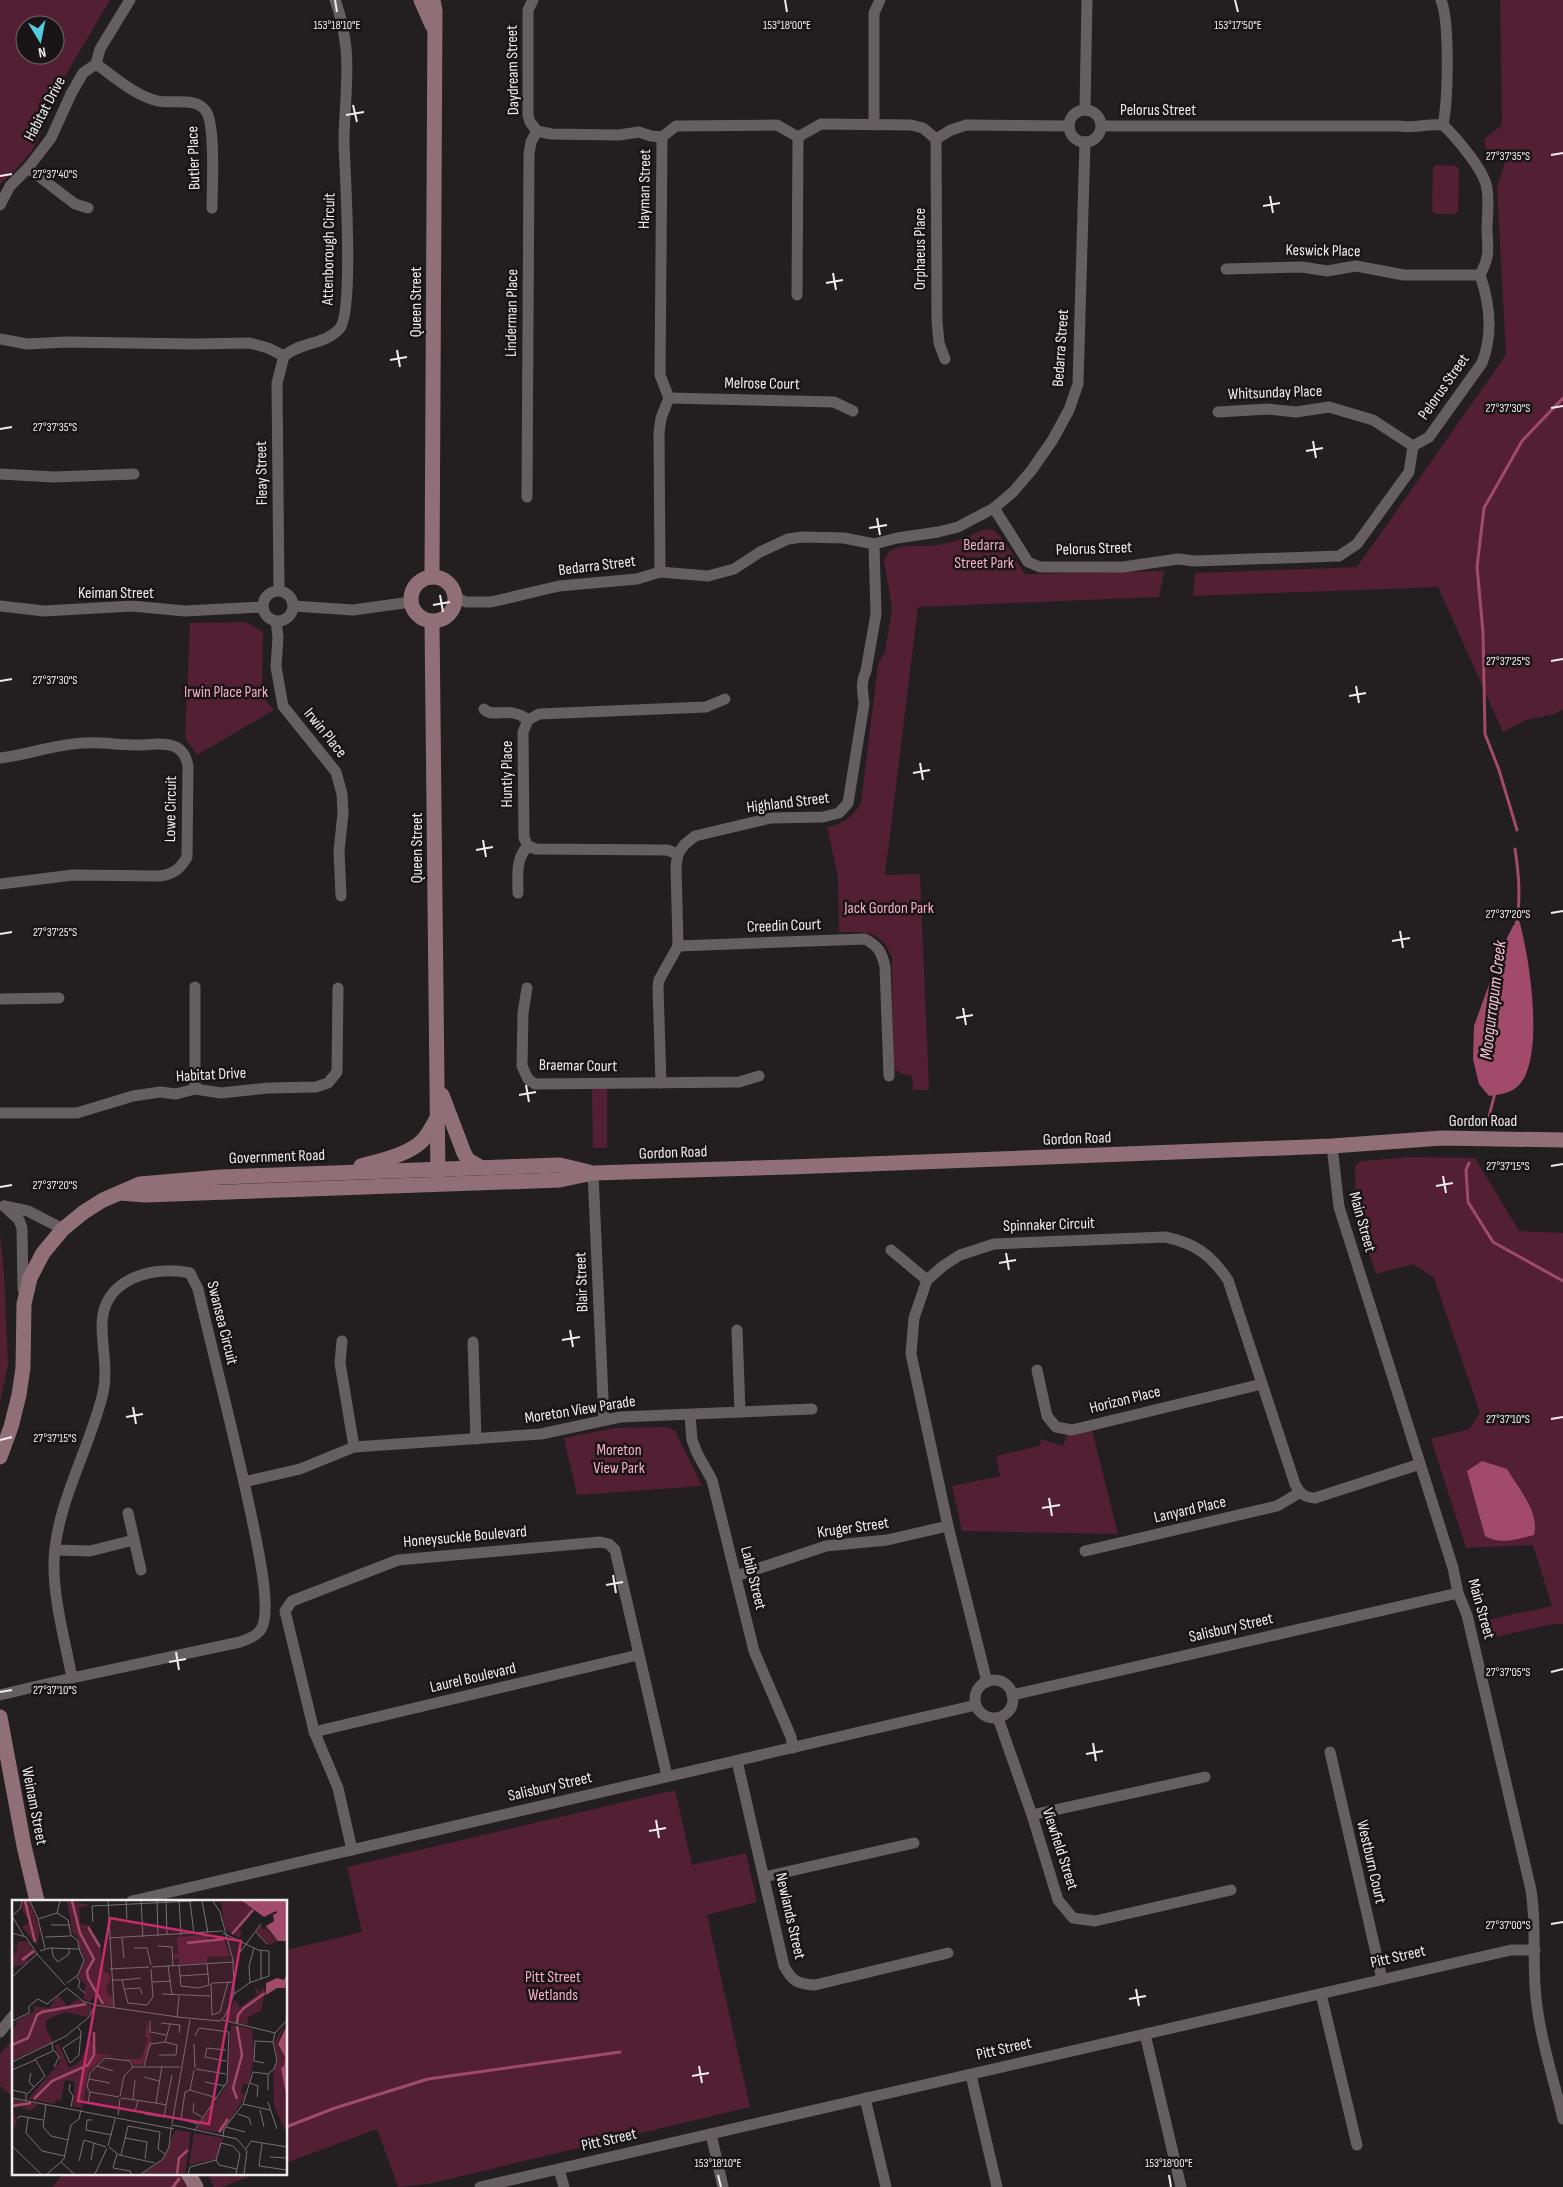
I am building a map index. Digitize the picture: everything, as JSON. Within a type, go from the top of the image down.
[{"type":"street","name":"Habitat Drive","points":[[0,205],[10,186],[28,168],[51,138],[83,73],[96,64],[100,48],[130,0]]},
{"type":"street","name":"Attenborough Circuit","points":[[284,356],[293,348],[328,339],[341,326],[346,308],[348,199],[344,143],[346,50],[340,14],[335,0]]},
{"type":"street","name":"Queen Street","points":[[421,0],[434,28]]},
{"type":"street","name":"Queen Street","points":[[432,577],[435,11],[433,0]]},
{"type":"street","name":"Daydream Street","points":[[533,0],[528,10],[528,114],[530,122],[537,131],[551,134],[619,135],[639,132],[662,137]]},
{"type":"street","points":[[874,125],[874,13],[880,0]]},
{"type":"street","points":[[1085,109],[1087,0]]},
{"type":"street","points":[[1441,0],[1445,10],[1446,47],[1445,112],[1442,125],[1477,164],[1486,183],[1489,208],[1487,231],[1489,246],[1487,261],[1480,275]]},
{"type":"street","name":"Butler Place","points":[[96,64],[146,98],[196,103],[206,110],[211,123],[212,208]]},
{"type":"street","points":[[1085,109],[1095,112],[1102,126],[1099,135],[1095,139],[1085,142],[1076,139],[1069,126],[1076,112],[1085,109]]},
{"type":"street","points":[[797,295],[798,137],[821,124],[911,125],[923,128],[936,139],[951,130],[966,125],[1069,126]]},
{"type":"street","name":"Pelorus Street","points":[[1102,126],[1399,126],[1410,129],[1431,124],[1442,125]]},
{"type":"street","name":"Hayman Street","points":[[669,398],[660,375],[662,137],[676,126],[777,125],[798,137]]},
{"type":"street","name":"Linderman Place","points":[[527,497],[529,154],[531,142],[537,131]]},
{"type":"street","name":"Orphaeus Place","points":[[936,139],[937,322],[939,342],[944,359]]},
{"type":"street","name":"Bedarra Street","points":[[455,597],[466,602],[491,602],[559,586],[638,579],[660,572],[708,576],[734,569],[771,546],[788,539],[803,537],[844,538],[874,544],[958,527],[994,508],[1013,492],[1031,471],[1052,441],[1069,410],[1078,384],[1085,142]]},
{"type":"street","points":[[28,168],[75,204],[88,208]]},
{"type":"street","name":"Keswick Place","points":[[1226,269],[1302,267],[1327,271],[1356,266],[1404,275],[1480,275]]},
{"type":"street","name":"Pelorus Street","points":[[994,508],[1028,562],[1040,567],[1123,567],[1178,559],[1194,561],[1339,556],[1358,544],[1409,472],[1413,446],[1429,437],[1482,363],[1487,350],[1489,306],[1480,275]]},
{"type":"street","points":[[0,339],[27,344],[66,342],[250,343],[268,348],[284,356]]},
{"type":"street","name":"Fleay Street","points":[[279,590],[277,383],[284,356]]},
{"type":"street","points":[[660,572],[659,432],[661,418],[669,398]]},
{"type":"street","name":"Melrose Court","points":[[669,398],[834,402],[853,411]]},
{"type":"street","name":"Whitsunday Place","points":[[1218,412],[1268,409],[1296,412],[1329,407],[1373,420],[1413,446]]},
{"type":"street","points":[[0,474],[54,476],[134,474]]},
{"type":"street","name":"Highland Street","points":[[678,854],[684,845],[695,836],[771,818],[823,817],[839,813],[848,802],[864,704],[861,689],[862,679],[866,671],[876,614],[874,544]]},
{"type":"street","points":[[432,577],[445,580],[454,590],[455,597],[452,612],[446,617],[432,622],[414,613],[410,602],[414,587],[419,581],[432,577]]},
{"type":"street","points":[[279,590],[291,597],[294,606],[292,614],[288,618],[276,621],[265,615],[263,607],[267,595],[279,590]]},
{"type":"street","points":[[294,606],[353,610],[410,602]]},
{"type":"street","name":"Keiman Street","points":[[0,606],[44,611],[132,606],[185,612],[263,607]]},
{"type":"street","name":"Irwin Place","points":[[276,621],[278,637],[276,667],[283,706],[336,772],[342,794],[343,813],[339,851],[341,896]]},
{"type":"street","name":"Queen Street","points":[[432,622],[438,1185]]},
{"type":"street","name":"Huntly Place","points":[[528,846],[524,838],[523,732],[528,720],[539,714],[706,708],[725,699]]},
{"type":"street","points":[[484,709],[488,713],[508,711],[520,714],[528,720]]},
{"type":"street","name":"Lowe Circuit","points":[[0,758],[22,755],[52,746],[85,742],[140,746],[158,743],[174,746],[185,754],[188,766],[187,857],[181,868],[172,874],[160,876],[73,874],[0,884]]},
{"type":"street","points":[[518,893],[518,861],[522,852],[528,846],[536,849],[667,850],[678,854],[676,866],[678,946],[659,980],[658,987],[661,1083],[739,1082],[759,1076]]},
{"type":"street","name":"Creedin Court","points":[[678,946],[864,939],[875,944],[882,954],[885,967],[889,1076]]},
{"type":"street","points":[[195,987],[195,1089]]},
{"type":"street","name":"Habitat Drive","points":[[0,1113],[77,1113],[133,1096],[160,1092],[176,1094],[195,1089],[221,1093],[268,1088],[316,1087],[328,1083],[337,1072],[338,988]]},
{"type":"street","name":"Braemar Court","points":[[527,988],[523,1013],[522,1066],[528,1079],[535,1084],[661,1083]]},
{"type":"street","points":[[0,999],[59,998]]},
{"type":"street","name":"Queen Street","points":[[436,1074],[447,1112],[464,1153],[468,1160],[480,1167]]},
{"type":"street","points":[[337,1172],[373,1163],[412,1148],[421,1143],[437,1118]]},
{"type":"street","name":"Gordon Road","points":[[438,1185],[560,1180],[593,1173],[790,1168],[1332,1146],[1472,1137],[1563,1138]]},
{"type":"street","name":"Main Street","points":[[1332,1146],[1339,1207],[1453,1568],[1458,1593],[1467,1615],[1534,1905],[1535,1985],[1538,2011],[1563,2119]]},
{"type":"street","name":"Gordon Road","points":[[438,1169],[560,1165],[593,1173]]},
{"type":"street","name":"Government Road","points":[[0,1456],[11,1427],[19,1395],[23,1368],[24,1304],[30,1278],[37,1263],[63,1229],[93,1206],[140,1184],[220,1176],[438,1169]]},
{"type":"street","name":"Blair Street","points":[[593,1173],[604,1420]]},
{"type":"street","name":"Government Road","points":[[120,1193],[155,1195],[438,1185]]},
{"type":"street","points":[[2,1205],[28,1211],[63,1229]]},
{"type":"street","points":[[2,1205],[19,1220],[22,1228],[24,1304]]},
{"type":"street","name":"Spinnaker Circuit","points":[[927,1280],[943,1266],[960,1256],[994,1244],[1165,1237],[1183,1241],[1200,1250],[1218,1265],[1228,1280],[1295,1484],[1300,1493]]},
{"type":"street","points":[[891,1250],[927,1280],[914,1318],[911,1354],[948,1526],[987,1682]]},
{"type":"street","name":"Swansea Circuit","points":[[0,1695],[240,1642],[253,1638],[261,1630],[265,1610],[260,1555],[195,1279],[190,1273],[176,1271],[149,1272],[130,1277],[112,1295],[103,1314],[103,1393],[60,1523],[55,1550],[54,1573],[56,1591],[72,1678]]},
{"type":"street","points":[[737,1330],[740,1412]]},
{"type":"street","points":[[342,1341],[340,1363],[354,1447]]},
{"type":"street","points":[[473,1342],[476,1438]]},
{"type":"street","name":"Horizon Place","points":[[1037,1370],[1047,1416],[1056,1427],[1072,1430],[1262,1384]]},
{"type":"street","name":"Moreton View Parade","points":[[244,1482],[300,1469],[354,1447],[541,1434],[620,1417],[812,1409]]},
{"type":"street","name":"Labib Street","points":[[690,1414],[692,1440],[712,1480],[754,1651],[794,1748]]},
{"type":"street","points":[[1300,1493],[1306,1498],[1315,1498],[1420,1464]]},
{"type":"street","name":"Lanyard Place","points":[[1085,1551],[1277,1506],[1300,1493]]},
{"type":"street","points":[[128,1512],[141,1570]]},
{"type":"street","name":"Kruger Street","points":[[736,1576],[826,1546],[887,1540],[948,1526]]},
{"type":"street","points":[[55,1550],[84,1552],[134,1540]]},
{"type":"street","name":"Honeysuckle Boulevard","points":[[352,1850],[338,1788],[314,1732],[285,1611],[292,1601],[398,1560],[452,1556],[503,1549],[600,1542],[609,1544],[615,1550],[638,1656],[647,1682],[667,1776]]},
{"type":"street","name":"Salisbury Street","points":[[1012,1695],[1458,1593]]},
{"type":"street","name":"Laurel Boulevard","points":[[314,1732],[638,1656]]},
{"type":"street","points":[[1000,1681],[1006,1684],[1012,1695],[1011,1708],[1007,1713],[998,1718],[985,1716],[976,1705],[976,1692],[987,1682],[1000,1681]]},
{"type":"street","name":"Salisbury Street","points":[[136,1900],[976,1705]]},
{"type":"street","name":"Weinam Street","points":[[0,1717],[24,1846],[37,1900]]},
{"type":"street","name":"Viewfield Street","points":[[998,1718],[1032,1815],[1058,1900],[1073,1918],[1095,1921],[1231,1890]]},
{"type":"street","name":"Westburn Court","points":[[1330,1752],[1382,1979]]},
{"type":"street","name":"Newlands Street","points":[[737,1761],[784,1966],[789,1976],[800,1984],[815,1985],[948,1953]]},
{"type":"street","points":[[1032,1815],[1205,1777]]},
{"type":"street","points":[[764,1878],[914,1842]]},
{"type":"street","name":"Pitt Street","points":[[480,2187],[1511,1950],[1535,1950]]},
{"type":"street","points":[[1321,1994],[1357,2144]]},
{"type":"street","points":[[0,2032],[12,2017]]},
{"type":"street","points":[[1145,2034],[1181,2187]]},
{"type":"street","points":[[971,2075],[997,2187]]},
{"type":"street","points":[[865,2098],[886,2187]]},
{"type":"street","points":[[711,2134],[724,2187]]},
{"type":"street","points":[[559,2169],[564,2187]]},
{"type":"street","points":[[189,2174],[196,2187]]},
{"type":"green space","points":[[0,0],[110,0],[43,113],[41,134],[36,143],[15,170],[0,184]]},
{"type":"green space","points":[[1500,0],[1563,0],[1563,709],[1555,714],[1526,720],[1503,732],[1438,587],[1193,596],[1195,573],[1357,567],[1506,355],[1497,187],[1505,164],[1501,154],[1486,150],[1484,139],[1502,125]]},
{"type":"green space","points":[[1435,165],[1456,166],[1459,169],[1458,211],[1455,214],[1435,214],[1432,210],[1433,169]]},
{"type":"green space","name":"Jack Gordon Park","points":[[985,529],[993,530],[1001,537],[1025,574],[1164,571],[1159,597],[918,607],[885,875],[920,874],[929,1090],[913,1090],[912,1076],[902,1074],[893,1068],[892,958],[888,949],[878,937],[871,934],[839,932],[838,877],[827,827],[847,819],[861,803],[878,664],[885,652],[892,608],[884,561],[887,555],[890,551],[900,547],[943,544]]},
{"type":"green space","name":"Irwin Place Park","points":[[246,622],[263,632],[262,680],[266,701],[274,710],[197,755],[185,738],[190,623]]},
{"type":"green space","points":[[592,1089],[607,1089],[607,1148],[593,1148]]},
{"type":"green space","points":[[1411,1157],[1475,1158],[1519,1231],[1563,1233],[1563,1624],[1553,1624],[1491,1638],[1487,1620],[1552,1606],[1533,1545],[1466,1548],[1431,1439],[1469,1429],[1480,1413],[1434,1278],[1413,1264],[1376,1274],[1356,1213],[1355,1166],[1361,1161]]},
{"type":"green space","points":[[0,1235],[4,1273],[8,1365],[0,1403]]},
{"type":"green space","name":"Moreton View Park","points":[[668,1427],[675,1431],[702,1486],[577,1495],[564,1438],[615,1428]]},
{"type":"green space","points":[[1092,1430],[1118,1534],[962,1531],[952,1486],[1000,1476],[996,1456],[1039,1446],[1041,1439],[1063,1446],[1067,1434]]},
{"type":"green space","name":"Pitt Street Wetlands","points":[[675,1790],[692,1865],[746,1853],[757,1902],[707,1915],[750,2107],[428,2184],[398,2187],[377,2129],[288,2162],[288,1950],[362,1932],[347,1867]]},
{"type":"green space","points":[[12,2040],[12,2096],[0,2086],[0,2054]]},
{"type":"green space","points":[[63,2174],[180,2174],[187,2187],[52,2187]]},
{"type":"green space","points":[[208,2174],[255,2174],[222,2187],[214,2187]]},
{"type":"water","points":[[1519,920],[1527,956],[1533,1004],[1532,1051],[1528,1070],[1520,1084],[1509,1092],[1489,1096],[1479,1084],[1473,1059],[1474,1026],[1503,946],[1513,926]]},
{"type":"water","points":[[1482,1461],[1507,1469],[1531,1509],[1535,1526],[1534,1535],[1503,1541],[1485,1536],[1467,1471]]},
{"type":"waterway","name":"Moogurrapum Creek","points":[[1517,830],[1499,770],[1485,734],[1483,632],[1477,567],[1484,508],[1522,441],[1563,398]]},
{"type":"waterway","name":"Moogurrapum Creek","points":[[1515,849],[1519,887],[1516,925]]},
{"type":"waterway","name":"Moogurrapum Creek","points":[[1487,1124],[1495,1093]]},
{"type":"waterway","name":"Moogurrapum Creek","points":[[1469,1163],[1466,1170],[1468,1202],[1493,1242],[1563,1281]]},
{"type":"waterway","points":[[288,2126],[335,2108],[428,2079],[620,2052]]},
{"type":"waterway","points":[[173,2187],[179,2179]]},
{"type":"park label","name":"Bedarra Street Park","points":[[984,554]]}]
